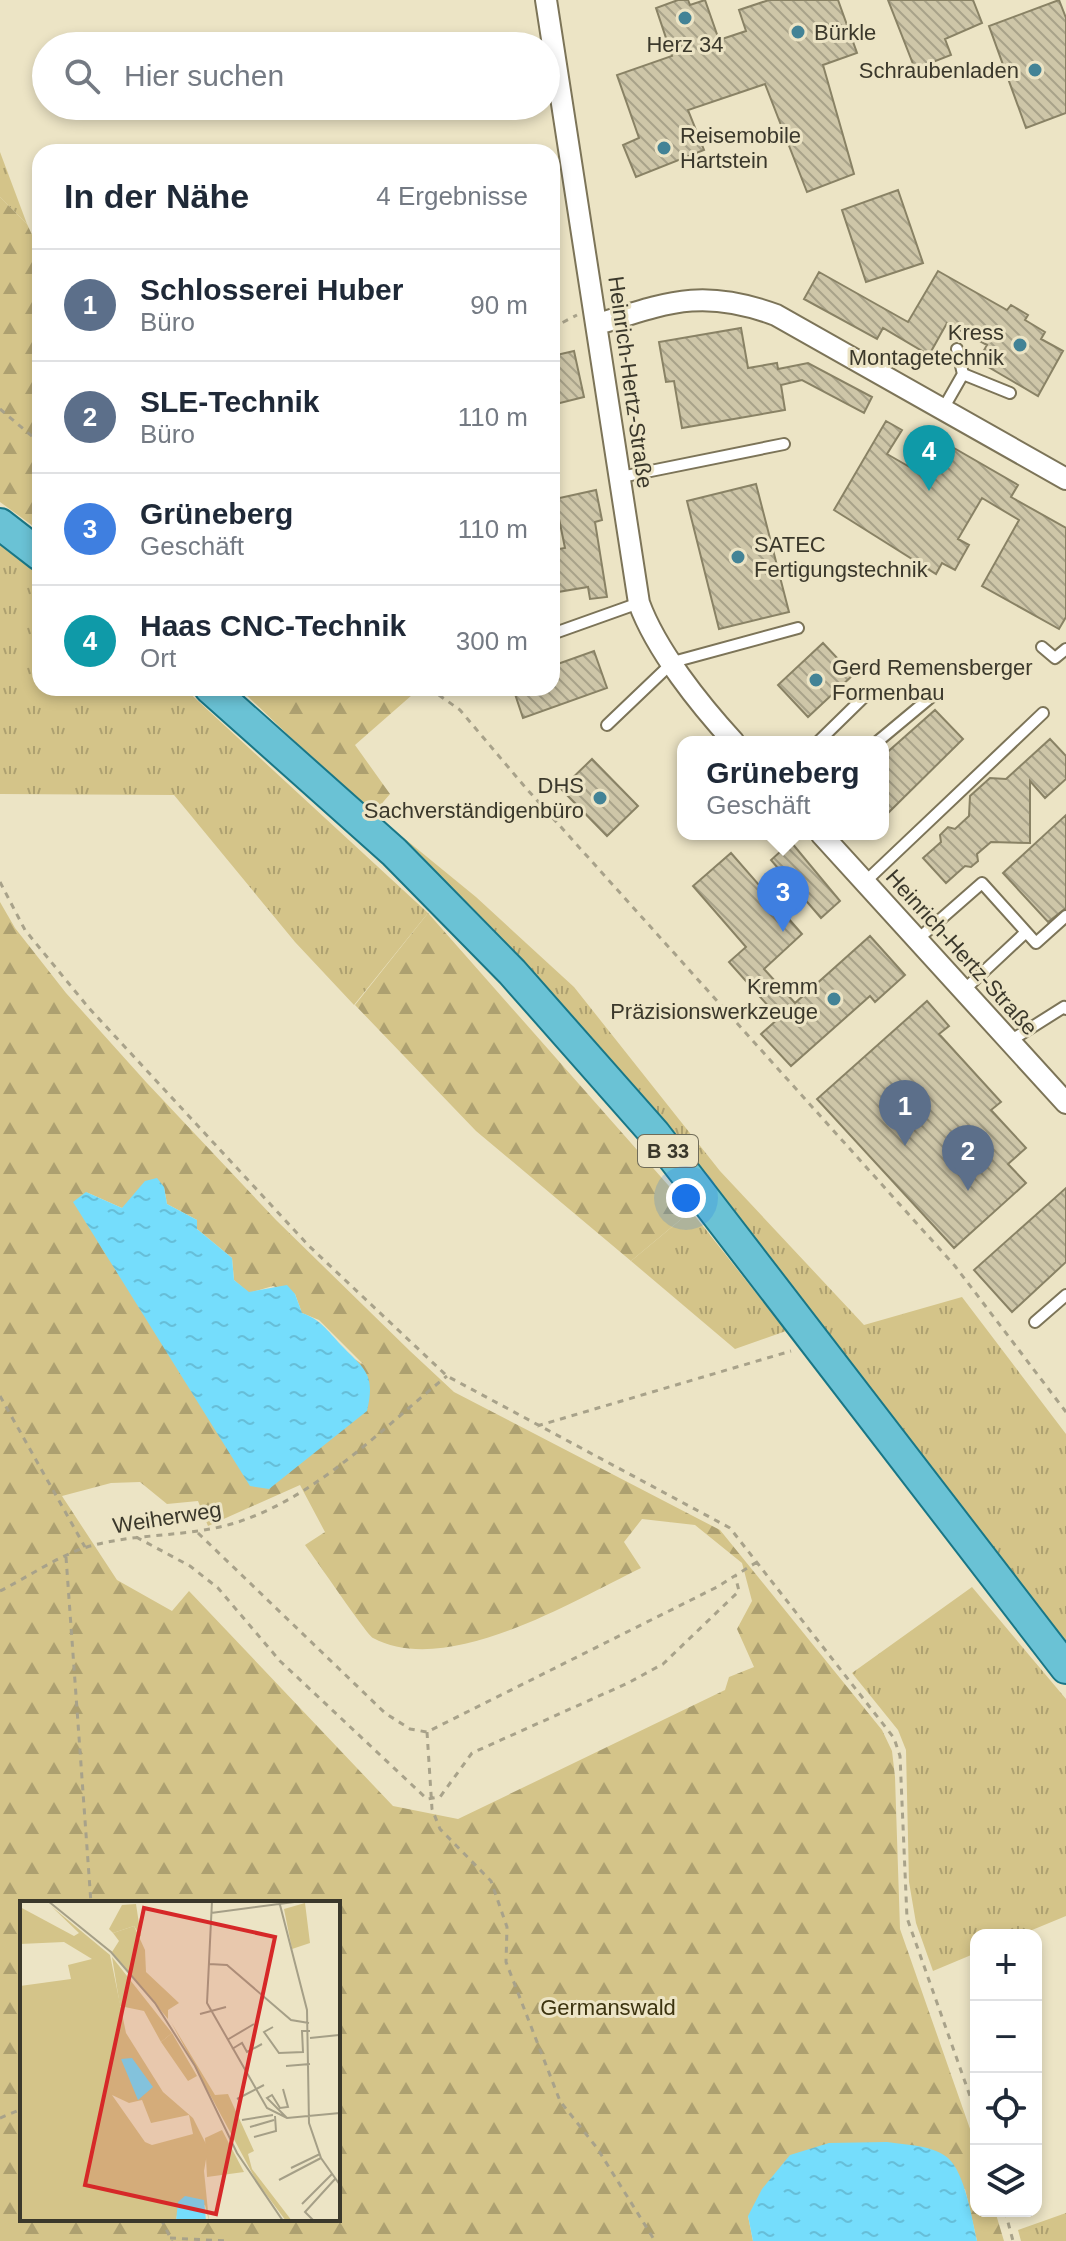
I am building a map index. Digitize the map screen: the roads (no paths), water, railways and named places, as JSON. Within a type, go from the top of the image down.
[{"type":"main road","points":[[0,524],[32,549]]},
{"type":"main road","name":"B 33","points":[[219,696],[394,852],[512,972],[655,1134],[1066,1668]]},
{"type":"street","name":"Heinrich-Hertz-Straße","points":[[546,0],[551,32]]},
{"type":"street","name":"Heinrich-Hertz-Straße","points":[[560,86],[639,603],[648,627],[729,736]]},
{"type":"street","points":[[597,315],[700,298],[740,302],[776,315],[1066,479]]},
{"type":"street","name":"Heinrich-Hertz-Straße","points":[[827,840],[1066,1101]]},
{"type":"lane","points":[[943,409],[963,374],[957,349]]},
{"type":"lane","points":[[963,374],[1010,393]]},
{"type":"lane","points":[[621,477],[784,444]]},
{"type":"lane","points":[[560,631],[639,603]]},
{"type":"lane","points":[[607,725],[673,662],[798,628]]},
{"type":"lane","points":[[1042,647],[1055,658],[1066,649]]},
{"type":"lane","points":[[824,736],[865,696]]},
{"type":"lane","points":[[884,736],[931,697]]},
{"type":"lane","points":[[866,881],[1043,713]]},
{"type":"lane","points":[[918,939],[982,883],[1036,943],[1066,916]]},
{"type":"lane","points":[[964,990],[1026,932]]},
{"type":"lane","points":[[1010,1041],[1064,1007],[1066,1009]]},
{"type":"lane","points":[[1035,1322],[1066,1295]]},
{"type":"water","points":[[157,1178],[164,1187],[167,1204],[197,1220],[197,1229],[232,1258],[234,1280],[249,1292],[287,1285],[295,1294],[302,1313],[328,1330],[362,1366],[369,1380],[367,1411],[269,1489],[250,1486],[73,1202],[86,1192],[122,1208],[145,1181]]},
{"type":"water","points":[[887,2142],[927,2148],[942,2154],[959,2174],[977,2241],[753,2241],[748,2216],[762,2189],[790,2155],[829,2143]]},
{"type":"place","name":"Herz 34","points":[[685,18]]},
{"type":"place","name":"Bürkle","points":[[798,32]]},
{"type":"place","name":"Schraubenladen","points":[[1035,70]]},
{"type":"place","name":"Reisemobile Hartstein","points":[[664,148]]},
{"type":"place","name":"Kress Montagetechnik","points":[[1020,345]]},
{"type":"place","name":"Haas CNC-Technik","points":[[929,491]]},
{"type":"place","name":"SATEC Fertigungstechnik","points":[[738,557]]},
{"type":"place","name":"Gerd Remensberger Formenbau","points":[[816,680]]},
{"type":"place","name":"DHS Sachverständigenbüro","points":[[600,798]]},
{"type":"place","name":"Grüneberg","points":[[783,932]]},
{"type":"place","name":"Kremm Präzisionswerkzeuge","points":[[834,999]]},
{"type":"place","name":"Schlosserei Huber","points":[[905,1146]]},
{"type":"place","name":"SLE-Technik","points":[[968,1191]]},
{"type":"park label","name":"Germanswald","points":[[608,2007]]}]
